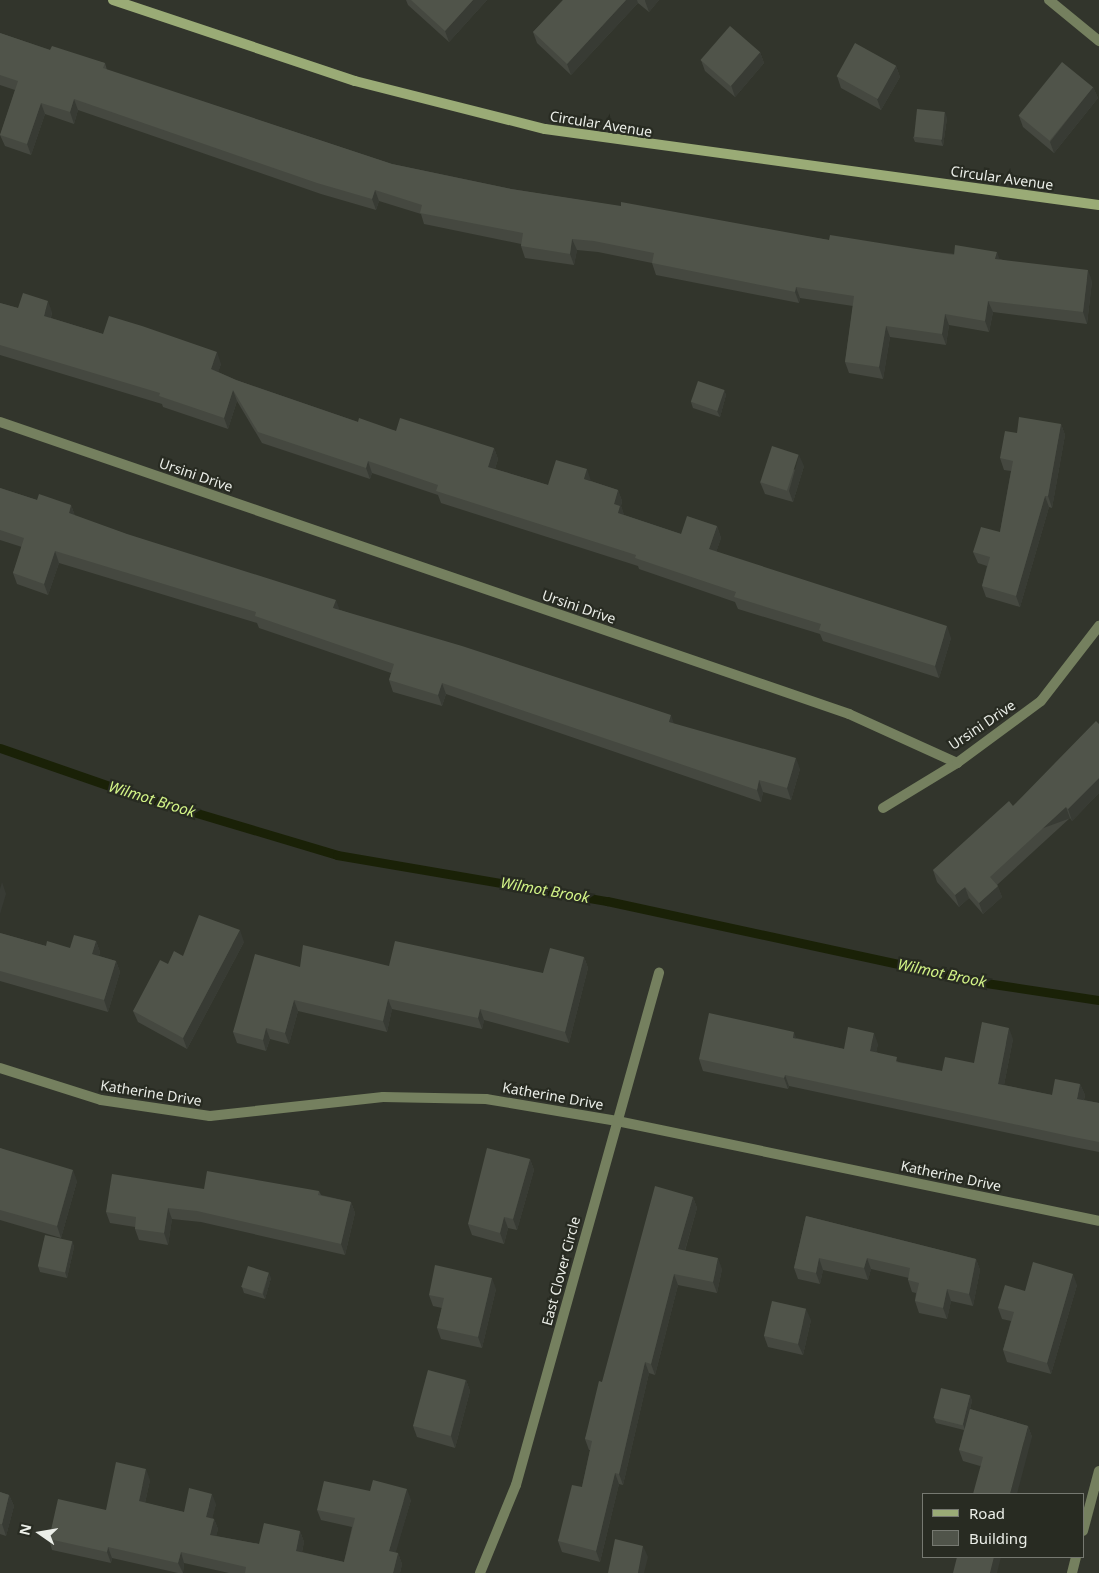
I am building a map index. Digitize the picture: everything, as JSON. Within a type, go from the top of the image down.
[{"type":"main road","name":"Circular Avenue","points":[[113,0],[355,81],[545,129],[1099,205]]},
{"type":"street","points":[[1049,0],[1099,41]]},
{"type":"street","name":"Ursini Drive","points":[[0,422],[849,714],[956,763],[1040,701],[1099,626]]},
{"type":"street","points":[[883,808],[956,763]]},
{"type":"street","name":"East Clover Circle","points":[[480,1573],[516,1485],[659,973]]},
{"type":"street","name":"Katherine Drive","points":[[0,1068],[101,1100],[210,1116],[383,1097],[486,1098],[617,1121],[1099,1221]]},
{"type":"street","points":[[1084,1528],[1099,1471]]},
{"type":"street","points":[[1072,1573],[1076,1558]]},
{"type":"building","points":[[411,0],[473,0],[445,31]]},
{"type":"building","points":[[563,0],[626,0],[567,64],[533,32]]},
{"type":"building","points":[[730,26],[760,52],[731,86],[700,60]]},
{"type":"building","points":[[0,33],[50,50],[52,46],[105,63],[103,68],[392,164],[511,189],[621,206],[621,202],[829,240],[830,235],[954,255],[955,245],[997,252],[995,259],[1088,270],[1083,312],[988,301],[985,321],[945,314],[942,334],[886,326],[879,367],[845,362],[854,296],[796,287],[795,292],[652,263],[654,253],[594,241],[572,239],[570,254],[521,246],[523,233],[420,213],[422,205],[375,190],[372,199],[317,183],[74,99],[70,112],[41,103],[27,144],[0,135],[18,81],[0,75]]},
{"type":"building","points":[[855,43],[896,66],[878,99],[837,76]]},
{"type":"building","points":[[1062,62],[1093,87],[1050,141],[1019,116]]},
{"type":"building","points":[[917,109],[945,112],[942,140],[914,137]]},
{"type":"building","points":[[23,293],[48,301],[44,316],[103,334],[109,316],[217,352],[211,369],[236,380],[358,422],[359,418],[396,431],[400,418],[494,448],[488,467],[548,485],[556,460],[587,469],[584,479],[618,490],[614,504],[620,506],[618,513],[681,534],[687,516],[717,526],[709,549],[947,626],[935,666],[819,630],[821,624],[734,597],[736,592],[635,558],[636,555],[436,491],[438,485],[368,461],[366,468],[258,432],[233,390],[224,418],[159,396],[160,393],[0,345],[0,303],[18,308]]},
{"type":"building","points":[[698,381],[724,390],[717,411],[691,402]]},
{"type":"building","points":[[1019,417],[1061,424],[1048,496],[1045,496],[1016,596],[982,586],[990,557],[973,552],[981,527],[1000,532],[1013,461],[1000,458],[1005,431],[1017,433]]},
{"type":"building","points":[[772,446],[799,455],[787,491],[760,482]]},
{"type":"building","points":[[0,488],[37,500],[39,494],[71,505],[69,513],[127,534],[336,600],[333,608],[462,646],[671,715],[669,722],[796,758],[787,788],[759,780],[757,790],[442,683],[438,695],[389,680],[394,664],[255,616],[256,612],[55,551],[44,584],[13,573],[24,538],[0,530]]},
{"type":"building","points":[[1096,721],[1099,724],[1099,778],[1068,809],[1066,807],[990,877],[998,886],[979,903],[965,887],[955,895],[933,870],[1009,801],[1013,806]]},
{"type":"building","points":[[199,915],[240,930],[183,1038],[133,1011],[160,960],[168,964],[174,951],[183,956]]},
{"type":"building","points":[[0,933],[46,946],[47,941],[70,948],[74,935],[96,941],[92,954],[116,961],[104,1000],[0,971]]},
{"type":"building","points":[[395,941],[543,973],[550,948],[584,957],[565,1032],[480,1009],[478,1018],[388,999],[383,1021],[294,1000],[285,1033],[266,1028],[263,1040],[233,1032],[255,954],[300,967],[303,945],[389,966]]},
{"type":"building","points":[[709,1013],[794,1032],[793,1038],[844,1049],[848,1027],[874,1033],[870,1051],[897,1057],[896,1062],[942,1071],[945,1057],[974,1063],[982,1022],[1009,1028],[998,1084],[1052,1095],[1055,1079],[1080,1084],[1077,1099],[1099,1103],[1099,1142],[785,1075],[784,1078],[699,1059]]},
{"type":"building","points":[[0,1148],[73,1170],[57,1226],[0,1210]]},
{"type":"building","points":[[487,1148],[530,1159],[513,1219],[504,1217],[500,1233],[468,1224]]},
{"type":"building","points":[[207,1171],[319,1191],[318,1195],[351,1202],[341,1244],[197,1211],[168,1208],[164,1233],[135,1229],[136,1217],[106,1212],[112,1174],[204,1189]]},
{"type":"building","points":[[655,1186],[693,1197],[678,1249],[718,1258],[713,1282],[674,1274],[651,1364],[645,1362],[619,1474],[615,1473],[596,1551],[558,1541],[572,1485],[582,1487],[592,1441],[585,1439],[599,1381],[602,1382]]},
{"type":"building","points":[[806,1216],[976,1259],[969,1294],[947,1289],[943,1308],[915,1301],[919,1283],[908,1280],[910,1268],[867,1258],[864,1268],[819,1258],[816,1273],[794,1268]]},
{"type":"building","points":[[45,1235],[72,1241],[65,1272],[38,1266]]},
{"type":"building","points":[[1033,1262],[1073,1274],[1047,1363],[1003,1350],[1014,1312],[998,1308],[1005,1285],[1025,1291]]},
{"type":"building","points":[[435,1265],[492,1278],[478,1337],[437,1328],[444,1298],[429,1295]]},
{"type":"building","points":[[248,1266],[269,1273],[262,1294],[241,1287]]},
{"type":"building","points":[[772,1301],[806,1309],[798,1344],[764,1336]]},
{"type":"building","points":[[428,1370],[466,1380],[451,1436],[413,1426]]},
{"type":"building","points":[[941,1388],[970,1395],[963,1425],[934,1418]]},
{"type":"building","points":[[970,1409],[1028,1426],[1010,1493],[973,1493],[983,1457],[959,1450]]},
{"type":"building","points":[[116,1462],[146,1469],[139,1501],[184,1512],[189,1488],[212,1494],[206,1517],[214,1519],[210,1535],[259,1544],[264,1523],[300,1531],[296,1551],[344,1562],[355,1518],[317,1510],[324,1481],[370,1491],[373,1480],[407,1489],[389,1551],[398,1553],[393,1573],[245,1573],[246,1567],[181,1552],[178,1563],[108,1547],[107,1552],[49,1539],[58,1499],[106,1510]]},
{"type":"building","points":[[0,1492],[9,1495],[2,1524],[0,1524]]},
{"type":"building","points":[[615,1539],[643,1546],[638,1573],[608,1573]]},
{"type":"building","points":[[957,1558],[994,1558],[990,1573],[953,1573]]},
{"type":"waterway","name":"Wilmot Brook","points":[[0,748],[133,794],[337,855],[607,901],[986,983],[1099,1000]]}]
